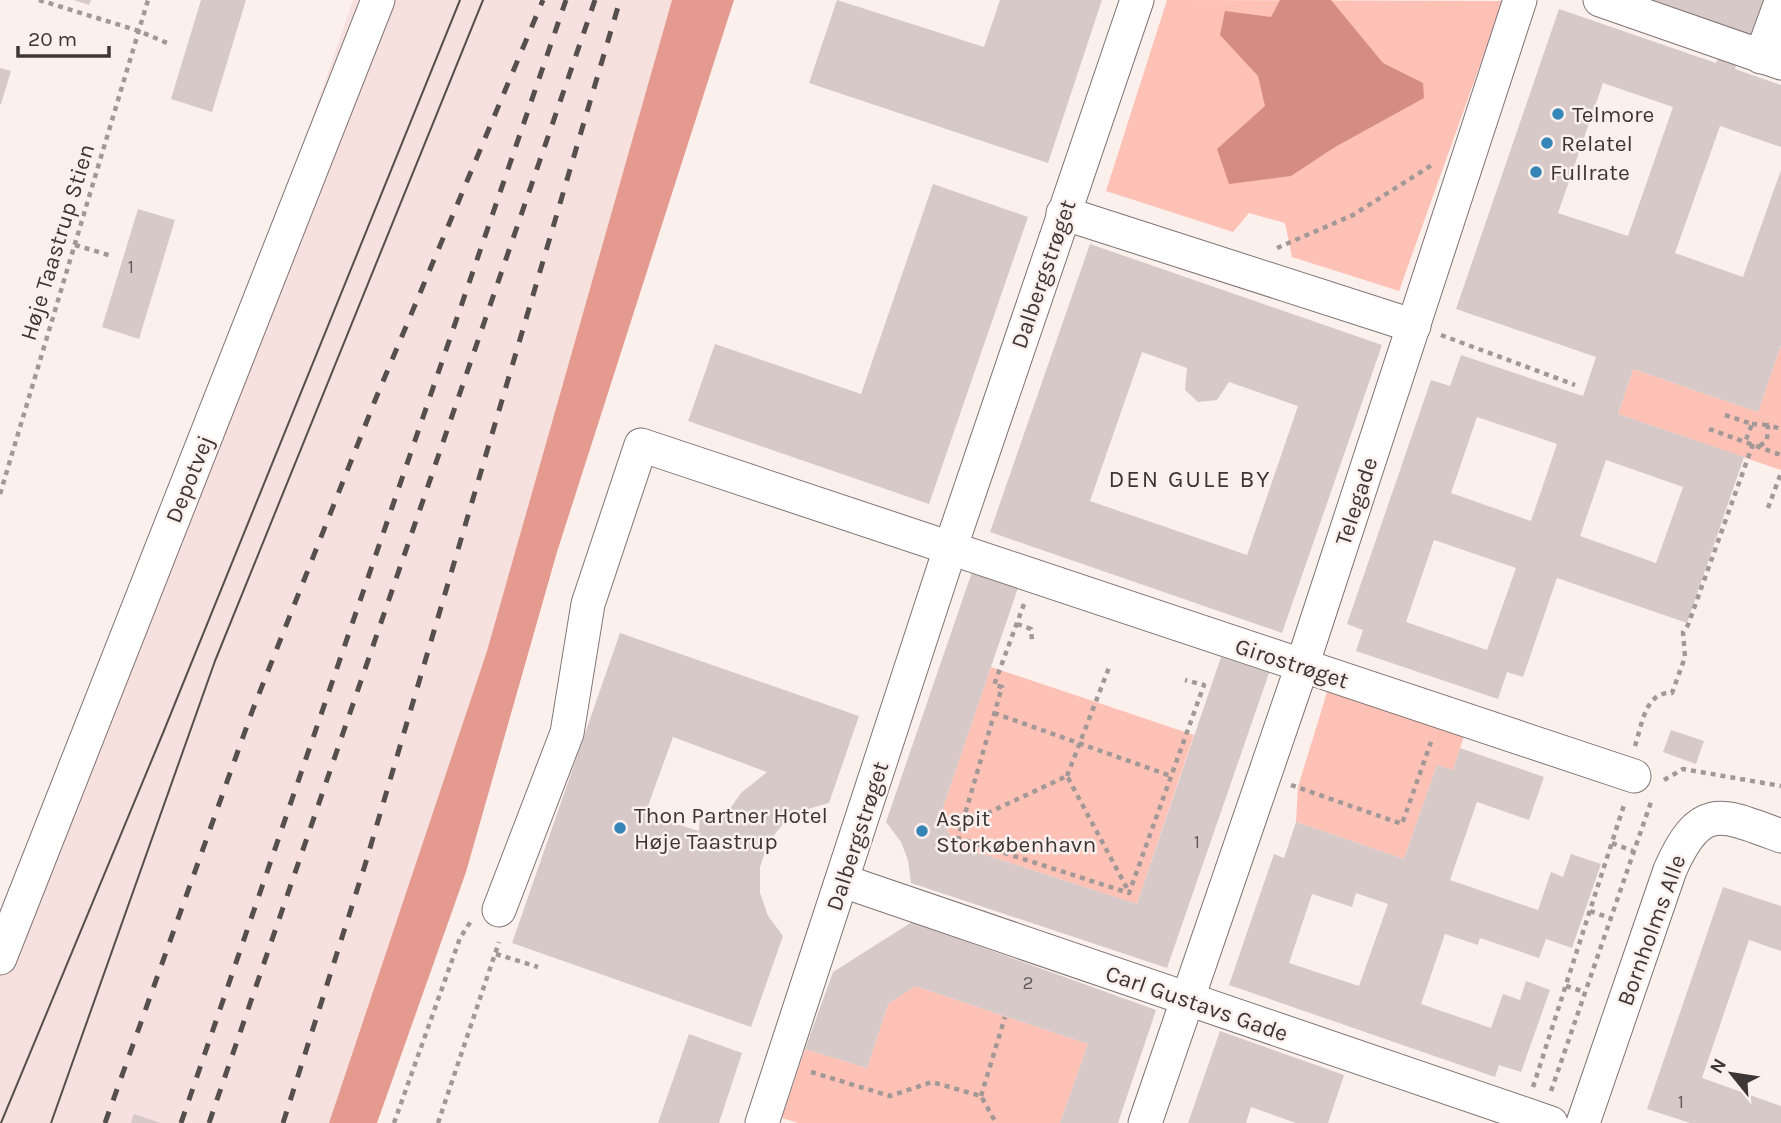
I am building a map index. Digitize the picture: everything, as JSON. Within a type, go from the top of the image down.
[{"type":"street","name":"Depotvej","points":[[0,958],[378,0]]},
{"type":"street","name":"Dalbergstrøget","points":[[762,1123],[950,549],[1137,0]]},
{"type":"street","name":"Telegade","points":[[1145,1123],[1302,666],[1520,0]]},
{"type":"street","points":[[1600,0],[1771,60],[1781,2]]},
{"type":"street","points":[[1063,213],[1414,327]]},
{"type":"street","points":[[499,911],[567,733],[588,604],[641,445],[950,549]]},
{"type":"street","name":"Girostrøget","points":[[950,549],[1630,775]]},
{"type":"street","name":"Bornholms Alle","points":[[1587,1122],[1670,870],[1687,836],[1706,821],[1719,817],[1733,818],[1781,836]]},
{"type":"street","name":"Carl Gustavs Gade","points":[[843,881],[1537,1118]]},
{"type":"path","points":[[39,0],[139,31],[167,43]]},
{"type":"path","name":"Høje Taastrup Stien","points":[[0,494],[148,0]]},
{"type":"path","points":[[1231,268],[1353,215],[1477,136]]},
{"type":"path","points":[[75,245],[112,256]]},
{"type":"path","points":[[1414,327],[1575,385]]},
{"type":"path","points":[[1725,415],[1752,424],[1781,429]]},
{"type":"path","points":[[1745,442],[1752,424]]},
{"type":"path","points":[[1759,446],[1767,440],[1768,425]]},
{"type":"path","points":[[1709,429],[1781,454]]},
{"type":"path","points":[[1537,1118],[1566,986],[1612,843],[1653,698],[1662,692],[1672,693],[1685,657],[1683,632],[1717,550],[1753,444]]},
{"type":"path","points":[[1768,508],[1781,473]]},
{"type":"path","points":[[1033,577],[995,685],[1002,687],[958,838],[1129,893]]},
{"type":"path","points":[[1017,624],[1031,629],[1032,640]]},
{"type":"path","points":[[960,826],[1066,776],[1110,665]]},
{"type":"path","points":[[1129,893],[1204,685],[1185,680]]},
{"type":"path","points":[[994,713],[1171,776]]},
{"type":"path","points":[[1264,775],[1402,824],[1440,713]]},
{"type":"path","points":[[1066,776],[1129,893]]},
{"type":"path","points":[[1612,843],[1633,851]]},
{"type":"path","points":[[394,1123],[460,938],[471,921],[499,911],[499,943],[496,954],[438,1123]]},
{"type":"path","points":[[1590,911],[1609,918]]},
{"type":"path","points":[[496,954],[538,967]]},
{"type":"path","points":[[1566,986],[1585,992]]},
{"type":"path","points":[[981,1096],[1005,1017]]},
{"type":"path","points":[[782,1063],[890,1096],[932,1082],[981,1096],[996,1123]]},
{"type":"shaded area","points":[[353,0],[672,0],[487,651],[329,1123],[0,1123],[0,925],[268,247]]},
{"type":"shaded area","points":[[672,0],[734,0],[557,552],[466,872],[377,1123],[329,1123],[487,651]]},
{"type":"shaded area","points":[[1167,0],[1503,1],[1399,291],[1292,257],[1285,223],[1249,213],[1233,232],[1106,191]]},
{"type":"shaded area","points":[[1280,0],[1331,0],[1383,63],[1423,83],[1424,98],[1335,147],[1291,176],[1229,184],[1217,149],[1265,106],[1258,76],[1220,35],[1225,11],[1271,17]]},
{"type":"shaded area","points":[[1781,345],[1781,470],[1618,414],[1633,369],[1758,412]]},
{"type":"shaded area","points":[[991,667],[1194,735],[1137,904],[955,845],[940,816]]},
{"type":"shaded area","points":[[1328,689],[1464,736],[1453,770],[1437,765],[1404,859],[1296,822],[1298,787]]},
{"type":"shaded area","points":[[915,986],[1088,1044],[1060,1123],[798,1123],[782,1118],[805,1049],[867,1068],[888,1004]]},
{"type":"building","points":[[74,0],[91,0],[89,5]]},
{"type":"building","points":[[201,0],[246,0],[212,112],[171,99]]},
{"type":"building","points":[[837,0],[984,47],[1000,0],[1102,0],[1048,163],[809,83]]},
{"type":"building","points":[[1640,0],[1769,0],[1756,38],[1747,35],[1735,69],[1781,85],[1781,147],[1720,126],[1675,253],[1743,277],[1781,170],[1781,345],[1758,412],[1633,369],[1618,414],[1744,457],[1687,623],[1557,578],[1523,677],[1507,672],[1498,699],[1356,651],[1363,630],[1347,624],[1431,380],[1450,386],[1461,355],[1583,396],[1596,357],[1456,309],[1559,9],[1716,63],[1728,30]],"holes":[[[1603,83],[1673,107],[1628,236],[1558,213]],[[1477,417],[1557,444],[1531,521],[1451,493]],[[1606,460],[1683,487],[1656,563],[1580,536]],[[1434,540],[1516,568],[1487,650],[1406,622]]]},
{"type":"building","points":[[0,68],[11,71],[1,104],[0,104]]},
{"type":"building","points":[[933,184],[1028,217],[929,504],[688,421],[715,344],[861,394]]},
{"type":"building","points":[[138,209],[175,220],[139,339],[102,327]]},
{"type":"building","points":[[1090,244],[1382,345],[1282,633],[990,532]],"holes":[[[1142,352],[1187,368],[1185,390],[1198,402],[1217,400],[1229,382],[1298,406],[1247,555],[1090,501]]]},
{"type":"building","points":[[972,572],[1018,588],[940,816],[955,845],[1137,904],[1221,657],[1269,673],[1167,968],[911,883],[908,860],[901,842],[886,822]]},
{"type":"building","name":"Thon Partner Hotel Høje Taastrup","points":[[620,633],[859,716],[829,803],[804,810],[783,824],[768,843],[760,867],[760,893],[768,916],[783,936],[751,1027],[512,943]],"holes":[[[673,737],[767,772],[741,793],[721,821],[700,815],[699,831],[645,814]]]},
{"type":"building","points":[[1671,730],[1704,741],[1696,764],[1663,752]]},
{"type":"building","points":[[1460,748],[1544,777],[1529,820],[1477,802],[1450,880],[1538,910],[1551,872],[1563,877],[1571,854],[1601,864],[1572,948],[1546,939],[1539,958],[1480,938],[1478,945],[1445,934],[1421,1004],[1491,1028],[1503,994],[1520,1000],[1526,981],[1550,990],[1521,1072],[1499,1065],[1495,1077],[1229,985],[1274,854],[1284,858],[1296,822],[1404,859],[1437,765],[1453,770]],"holes":[[[1356,893],[1388,904],[1359,986],[1289,963],[1312,894],[1352,907]]]},
{"type":"building","points":[[1723,887],[1781,906],[1781,951],[1749,940],[1702,1078],[1781,1106],[1781,1123],[1690,1123],[1647,1109]]},
{"type":"building","points":[[912,922],[1156,1010],[1118,1123],[1060,1123],[1088,1044],[915,986],[888,1004],[867,1068],[805,1049],[833,972]]},
{"type":"building","points":[[1220,1031],[1344,1075],[1328,1123],[1296,1123],[1251,1107],[1246,1123],[1188,1123]]},
{"type":"building","points":[[689,1034],[742,1053],[719,1123],[658,1123]]},
{"type":"building","points":[[134,1114],[161,1123],[131,1123]]},
{"type":"tram line","points":[[1,1123],[163,733],[460,0]]},
{"type":"tram line","points":[[51,1123],[215,661],[483,0]]},
{"type":"railway","points":[[105,1123],[253,709],[376,398],[543,0]]},
{"type":"railway","points":[[181,1123],[566,0]]},
{"type":"railway","points":[[209,1123],[595,0]]},
{"type":"railway","points":[[283,1123],[365,865],[620,0]]},
{"type":"place","name":"Telmore","points":[[1558,114]]},
{"type":"place","name":"Relatel","points":[[1547,143]]},
{"type":"place","name":"Fullrate","points":[[1536,172]]},
{"type":"place","name":"Thon Partner Hotel Høje Taastrup","points":[[620,828]]},
{"type":"place","name":"Aspit Storkøbenhavn","points":[[922,831]]},
{"type":"district","name":"DEN GULE BY","points":[[1190,479]]}]
